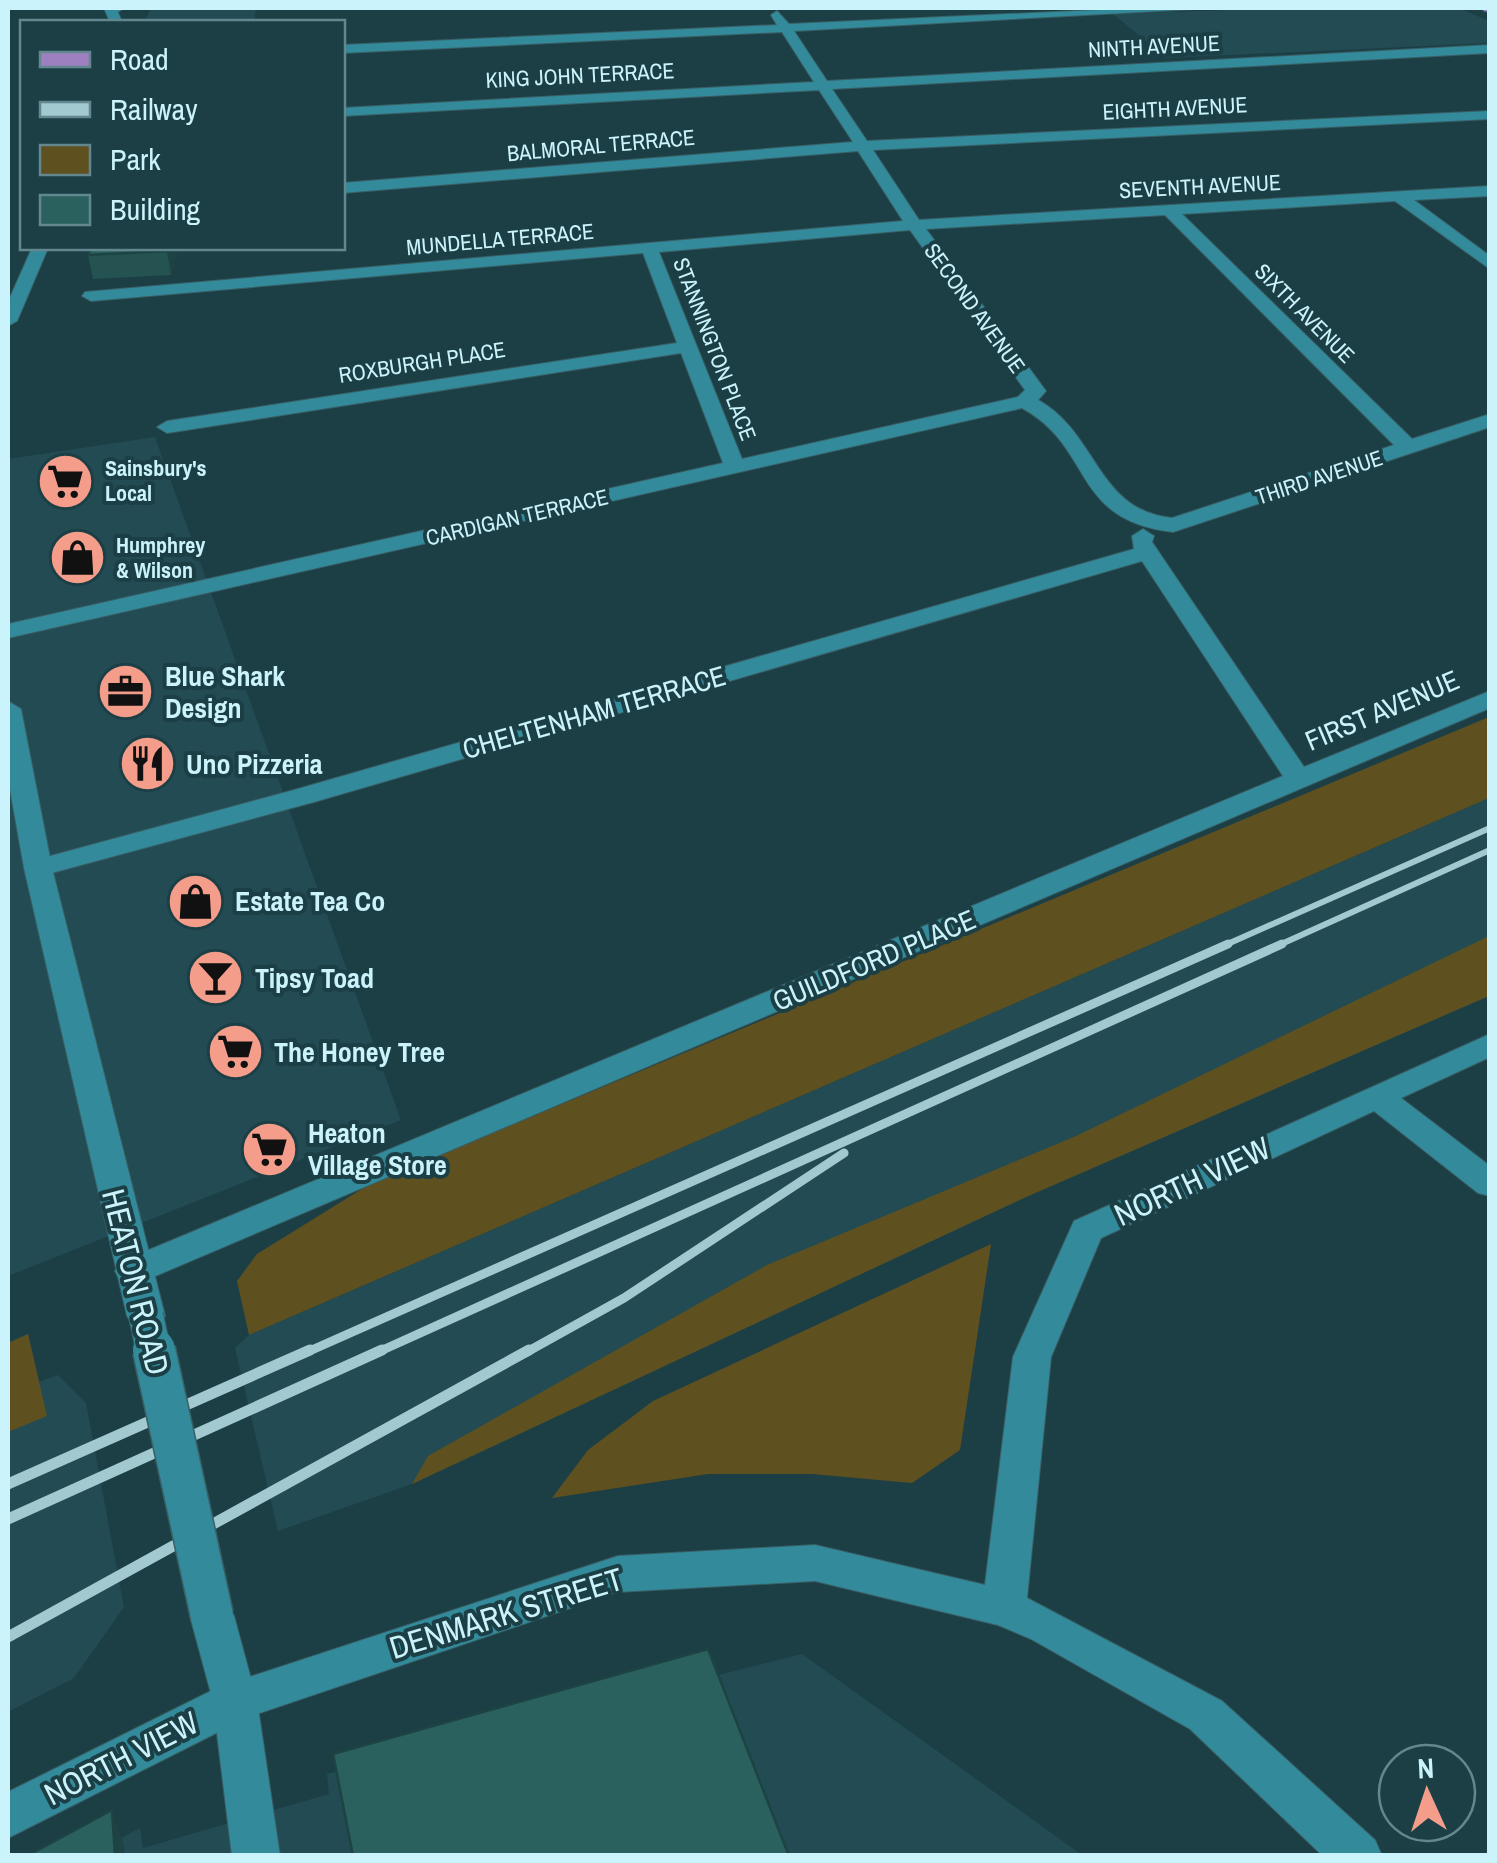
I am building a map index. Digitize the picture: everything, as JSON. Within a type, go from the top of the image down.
[{"type":"street","points":[[110,8],[118,8]]},
{"type":"street","name":"SECOND AVENUE","points":[[773,8],[914,225],[1036,391],[1025,401]]},
{"type":"street","points":[[345,49],[1209,8]]},
{"type":"street","name":"NINTH AVENUE","points":[[820,84],[1490,49]]},
{"type":"street","name":"KING JOHN TERRACE","points":[[345,112],[820,84]]},
{"type":"street","name":"EIGHTH AVENUE","points":[[863,146],[1490,115]]},
{"type":"street","name":"BALMORAL TERRACE","points":[[345,188],[863,146]]},
{"type":"street","name":"SEVENTH AVENUE","points":[[914,225],[1490,192]]},
{"type":"street","points":[[1398,197],[1490,264]]},
{"type":"street","name":"SIXTH AVENUE","points":[[1169,210],[1409,448]]},
{"type":"street","name":"MUNDELLA TERRACE","points":[[90,296],[914,225]]},
{"type":"street","name":"STANNINGTON PLACE","points":[[649,248],[735,468]]},
{"type":"street","points":[[8,321],[39,250]]},
{"type":"street","name":"ROXBURGH PLACE","points":[[166,427],[686,347]]},
{"type":"street","name":"SECOND AVENUE","points":[[1025,401],[1047,408],[1124,517],[1148,539],[1299,780]]},
{"type":"street","name":"CARDIGAN TERRACE","points":[[8,631],[1025,401]]},
{"type":"street","name":"THIRD AVENUE","points":[[1148,539],[1173,525],[1490,420]]},
{"type":"street","name":"CHELTENHAM TERRACE","points":[[38,868],[304,796],[1148,539]]},
{"type":"street","name":"FIRST AVENUE","points":[[1299,780],[1490,699]]},
{"type":"street","name":"HEATON ROAD","points":[[8,709],[38,868],[234,1701],[256,1856]]},
{"type":"street","name":"GUILDFORD PLACE","points":[[134,1271],[1299,780]]},
{"type":"street","name":"NORTH VIEW","points":[[1004,1608],[1032,1357],[1086,1230],[1490,1044]]},
{"type":"street","points":[[1376,1096],[1490,1184]]},
{"type":"street","name":"DENMARK STREET","points":[[234,1701],[618,1574],[815,1563],[1004,1608],[1046,1626],[1206,1715],[1358,1856]]},
{"type":"street","name":"NORTH VIEW","points":[[8,1816],[234,1701]]},
{"type":"shaded area","points":[[256,8],[254,20],[146,20],[150,9]]},
{"type":"shaded area","points":[[1285,8],[1459,8],[1489,21],[1489,43],[1166,58],[1113,14]]},
{"type":"shaded area","points":[[155,437],[401,1120],[8,1276],[8,459]]},
{"type":"shaded area","points":[[1489,798],[1489,996],[1026,1197],[412,1484],[278,1531],[235,1348],[249,1335]]},
{"type":"shaded area","points":[[28,1334],[39,1382],[58,1375],[86,1403],[124,1607],[74,1678],[8,1712],[8,1343]]},
{"type":"shaded area","points":[[802,1654],[1082,1855],[87,1856],[140,1828],[143,1848],[329,1794],[327,1774]]},
{"type":"green space","points":[[1489,717],[1489,798],[249,1335],[237,1281],[257,1254],[370,1184]]},
{"type":"green space","points":[[1489,936],[1489,996],[1026,1197],[412,1484],[428,1456],[767,1265],[1076,1136]]},
{"type":"green space","points":[[991,1244],[960,1450],[912,1483],[812,1474],[708,1474],[552,1498],[588,1450],[653,1401]]},
{"type":"green space","points":[[28,1334],[47,1416],[8,1432],[8,1343]]},
{"type":"building","points":[[90,250],[167,250],[167,251],[88,255]]},
{"type":"building","points":[[708,1649],[789,1856],[353,1856],[333,1754]]},
{"type":"building","points":[[112,1810],[115,1856],[27,1856]]},
{"type":"railway","points":[[1223,946],[1490,828]]},
{"type":"railway","points":[[1277,946],[1490,850]]},
{"type":"railway","points":[[305,1353],[1228,944]]},
{"type":"railway","points":[[376,1353],[1282,944]]},
{"type":"railway","points":[[525,1353],[624,1298],[844,1153]]},
{"type":"railway","points":[[8,1484],[310,1350]]},
{"type":"railway","points":[[8,1519],[382,1350]]},
{"type":"railway","points":[[8,1637],[529,1350]]},
{"type":"place","name":"Sainsbury's Local","points":[[66,481]]},
{"type":"place","name":"Humphrey & Wilson","points":[[77,558]]},
{"type":"place","name":"Blue Shark Design","points":[[126,692]]},
{"type":"place","name":"Uno Pizzeria","points":[[147,764]]},
{"type":"place","name":"Estate Tea Co","points":[[196,901]]},
{"type":"place","name":"Tipsy Toad","points":[[216,978]]},
{"type":"place","name":"The Honey Tree","points":[[235,1052]]},
{"type":"place","name":"Heaton Village Store","points":[[269,1149]]}]
